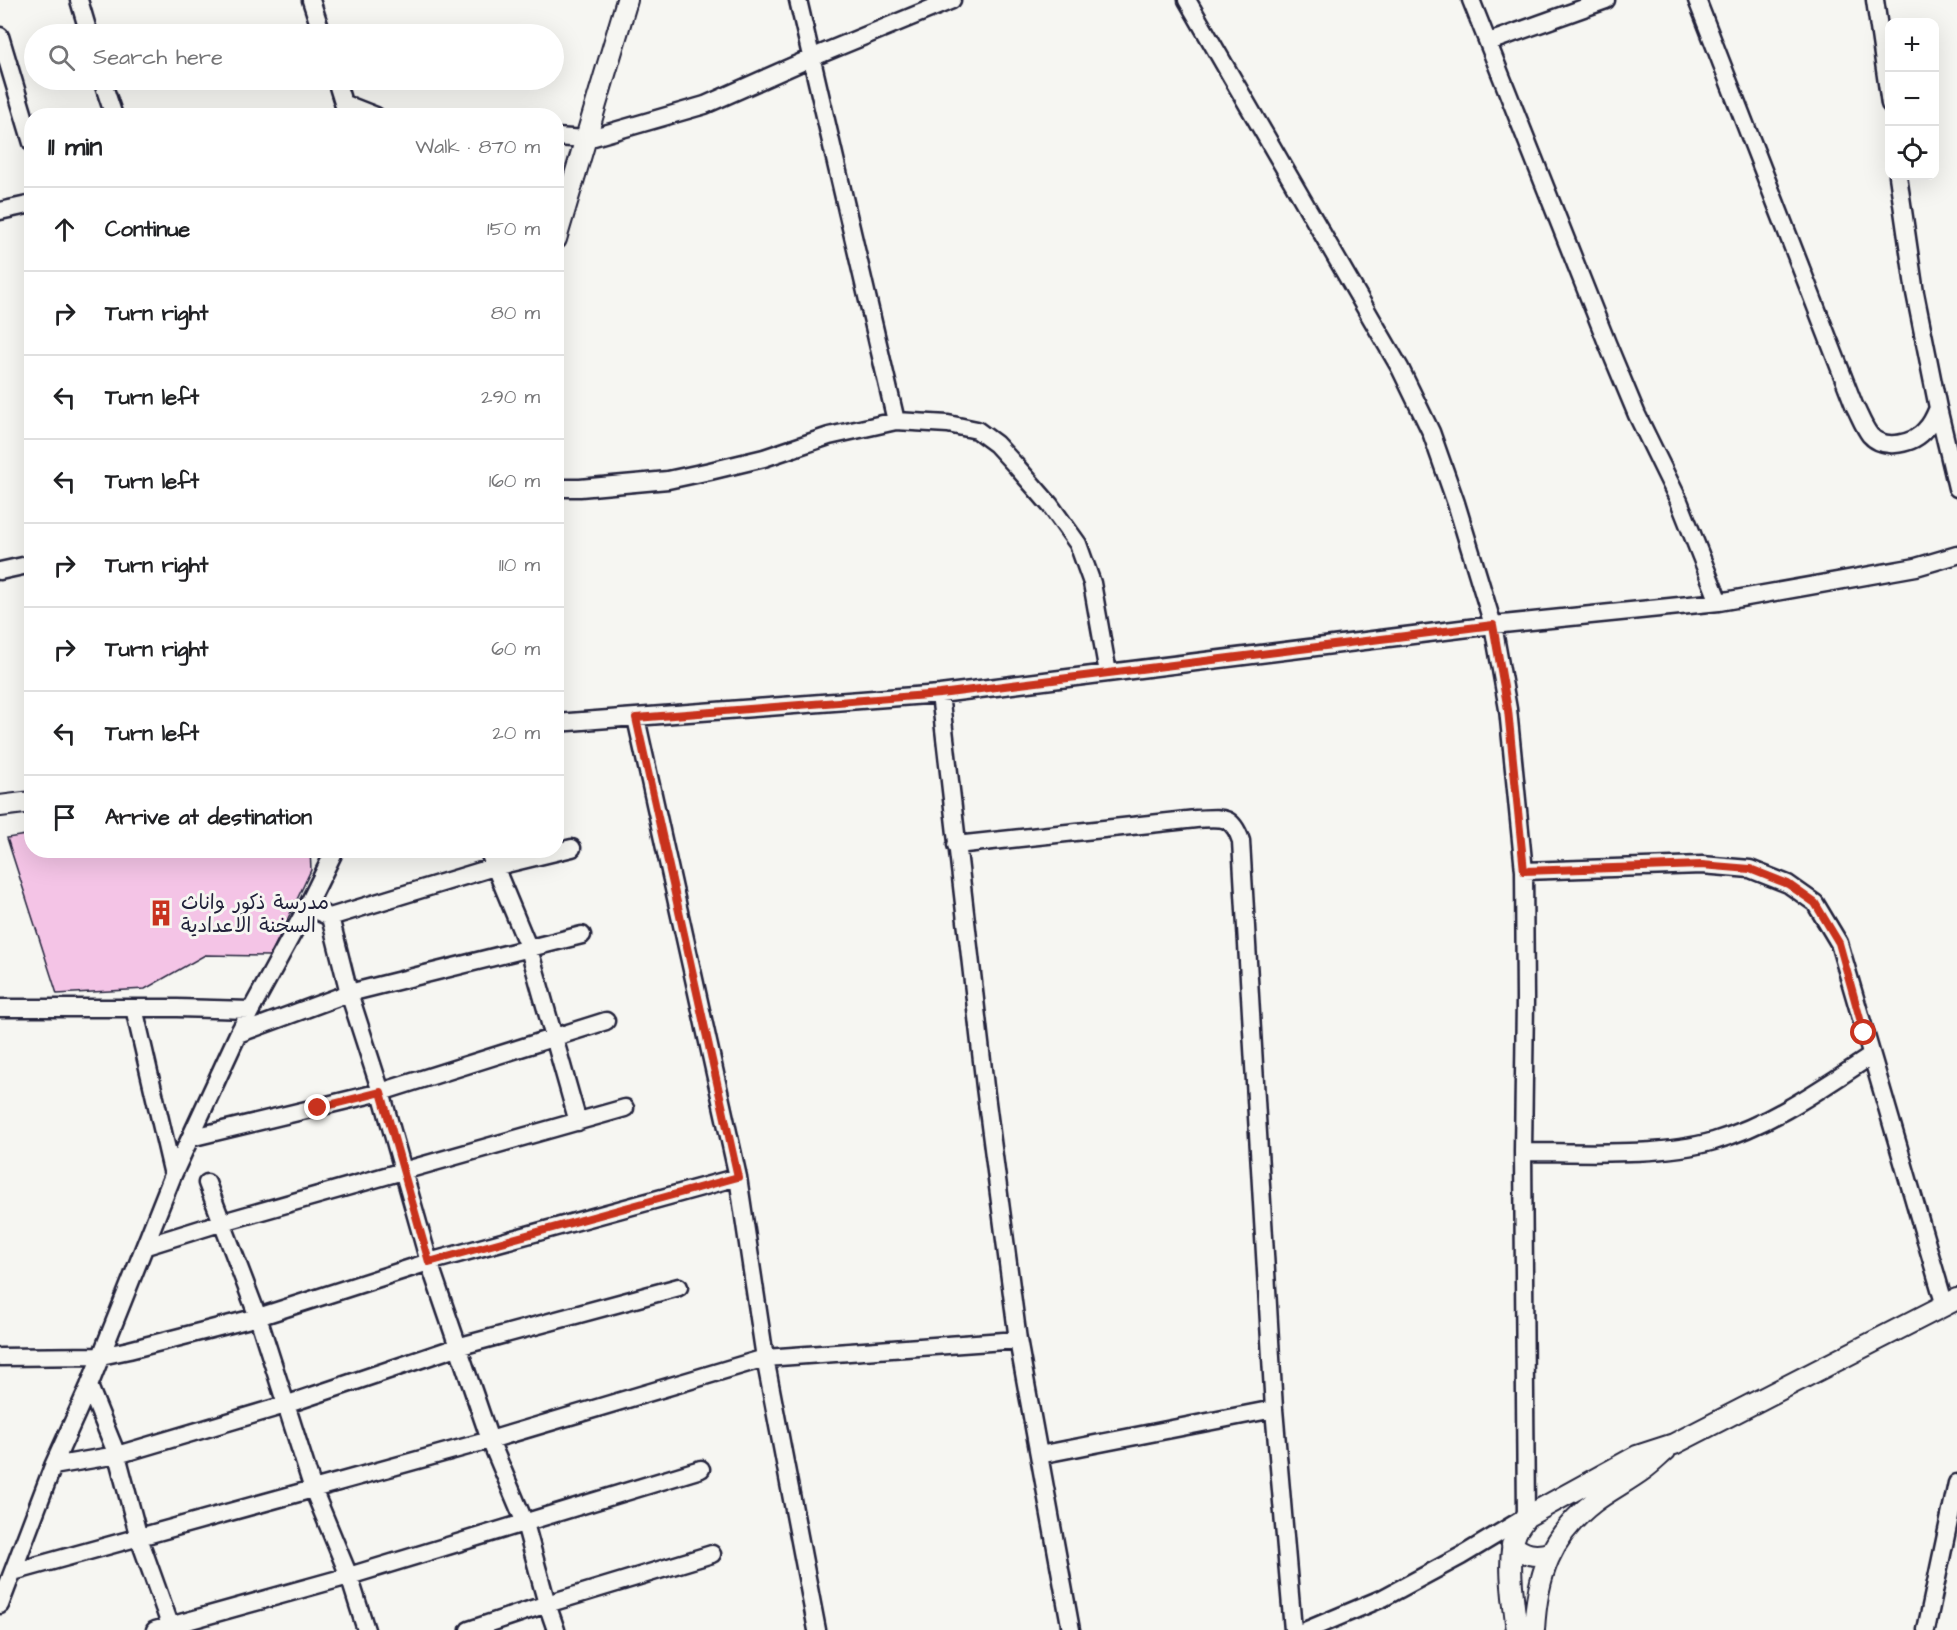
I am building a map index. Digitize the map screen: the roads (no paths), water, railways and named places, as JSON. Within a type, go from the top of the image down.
[{"type":"street","points":[[79,0],[86,24]]},
{"type":"street","points":[[311,0],[319,24]]},
{"type":"street","points":[[564,213],[627,0]]},
{"type":"street","points":[[798,0],[896,421]]},
{"type":"street","points":[[564,138],[587,139],[705,105],[952,0]]},
{"type":"street","points":[[1187,0],[1400,368],[1431,432],[1493,625],[1508,710],[1524,871],[1523,1152],[1526,1517],[1512,1545],[1517,1630]]},
{"type":"street","points":[[1471,0],[1607,343],[1637,415],[1679,501],[1719,602]]},
{"type":"street","points":[[1489,42],[1606,0]]},
{"type":"street","points":[[1697,0],[1854,405],[1870,435],[1882,443],[1907,442],[1926,430],[1938,408]]},
{"type":"street","points":[[1875,0],[1885,72]]},
{"type":"street","points":[[0,36],[24,116]]},
{"type":"street","points":[[105,90],[111,108]]},
{"type":"street","points":[[339,90],[345,108]]},
{"type":"street","points":[[1899,180],[1915,292],[1938,408],[1957,488]]},
{"type":"street","points":[[0,211],[24,206]]},
{"type":"street","points":[[564,488],[668,480],[764,458],[829,436],[896,421],[948,424],[977,430],[996,444],[1050,505],[1078,544],[1092,583],[1108,674]]},
{"type":"street","points":[[564,722],[940,694],[1493,625],[1719,602],[1916,567],[1957,555]]},
{"type":"street","points":[[0,571],[24,566]]},
{"type":"street","points":[[940,694],[956,845],[1018,1340],[1071,1630]]},
{"type":"street","points":[[636,718],[738,1177],[765,1358],[817,1630]]},
{"type":"street","points":[[0,806],[24,803]]},
{"type":"street","points":[[956,845],[1196,819],[1223,818],[1237,829],[1241,841],[1274,1409],[1293,1630]]},
{"type":"street","points":[[564,850],[572,848]]},
{"type":"street","points":[[0,1605],[53,1466],[89,1386],[173,1175],[238,1034],[307,907],[330,858]]},
{"type":"street","points":[[491,858],[529,949],[578,1122]]},
{"type":"street","points":[[307,907],[330,917],[531,858]]},
{"type":"street","points":[[1307,1630],[1383,1598],[1637,1456],[1674,1444],[1951,1302],[1870,1056],[1839,943],[1815,903],[1788,884],[1750,869],[1702,865],[1524,871]]},
{"type":"street","points":[[330,917],[349,993],[381,1092],[429,1262],[490,1440],[525,1523],[556,1630]]},
{"type":"street","points":[[238,1034],[349,993],[582,935]]},
{"type":"street","points":[[0,1008],[250,1010]]},
{"type":"street","points":[[134,1008],[173,1175]]},
{"type":"street","points":[[190,1138],[381,1092],[606,1021]]},
{"type":"street","points":[[1523,1152],[1661,1150],[1714,1141],[1805,1100],[1870,1056]]},
{"type":"street","points":[[146,1246],[625,1108]]},
{"type":"street","points":[[0,1357],[100,1356],[258,1317],[429,1262],[738,1177]]},
{"type":"street","points":[[207,1183],[258,1317],[313,1489],[350,1576],[366,1630]]},
{"type":"street","points":[[53,1466],[117,1455],[285,1405],[457,1347],[679,1287]]},
{"type":"street","points":[[14,1572],[490,1440],[765,1358],[1018,1340]]},
{"type":"street","points":[[89,1386],[117,1455],[166,1628],[350,1576],[700,1469]]},
{"type":"street","points":[[1039,1455],[1274,1409]]},
{"type":"street","points":[[1534,1630],[1538,1590],[1554,1546],[1593,1502],[1644,1469],[1674,1444]]},
{"type":"street","points":[[1926,1630],[1957,1483]]},
{"type":"street","points":[[1526,1517],[1538,1517],[1554,1526],[1554,1546]]},
{"type":"street","points":[[1512,1545],[1532,1556],[1554,1546]]},
{"type":"street","points":[[469,1630],[712,1554]]},
{"type":"place","name":"مدرسة ذكور واناث السخنة الاعدادية","points":[[161,913]]}]
